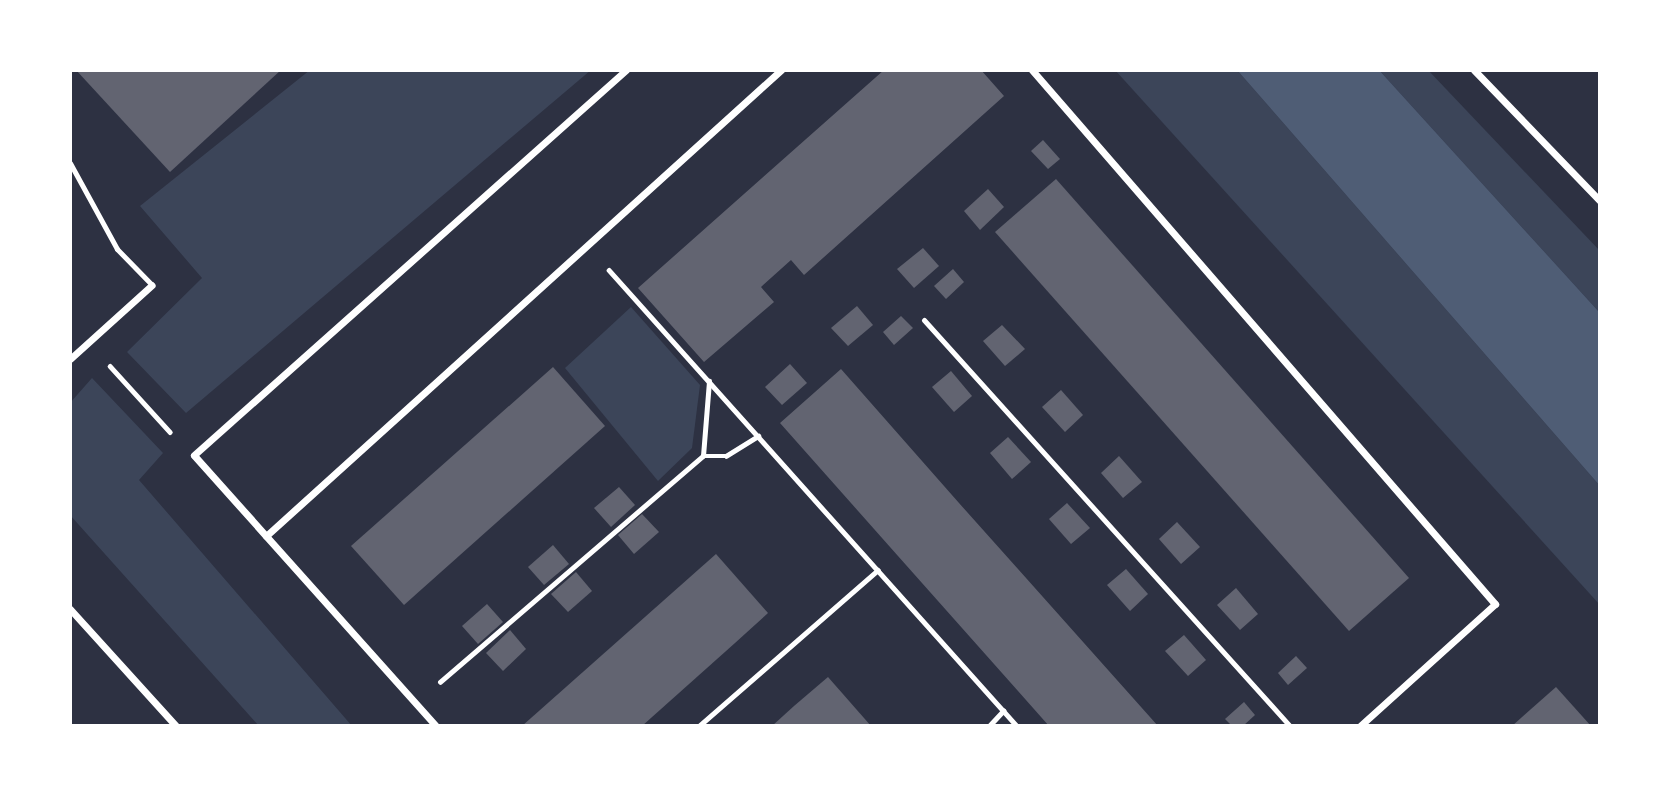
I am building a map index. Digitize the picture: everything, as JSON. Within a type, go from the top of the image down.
[{"type":"street","points":[[436,726],[194,455],[625,70]]},
{"type":"street","points":[[266,536],[781,70]]},
{"type":"street","points":[[1032,70],[1495,604],[1360,726]]},
{"type":"street","points":[[1474,70],[1600,201]]},
{"type":"street","points":[[70,359],[152,285]]},
{"type":"street","points":[[70,609],[176,726]]},
{"type":"lane","points":[[70,163],[117,248],[152,285]]},
{"type":"lane","points":[[924,320],[1290,726]]},
{"type":"path","points":[[587,245],[1017,726]]},
{"type":"path","points":[[88,343],[194,455]]},
{"type":"path","points":[[703,456],[709,381]]},
{"type":"path","points":[[415,704],[703,456],[726,456],[758,436]]},
{"type":"path","points":[[699,726],[877,570]]},
{"type":"path","points":[[989,726],[1003,711]]},
{"type":"shaded area","points":[[310,70],[591,70],[186,413],[127,352],[202,278],[140,206]]},
{"type":"shaded area","points":[[1115,70],[1237,70],[1600,486],[1600,605]]},
{"type":"shaded area","points":[[1237,70],[1379,70],[1600,313],[1600,486]]},
{"type":"shaded area","points":[[1379,70],[1428,70],[1600,251],[1600,313]]},
{"type":"shaded area","points":[[631,307],[700,385],[692,448],[658,481],[565,368]]},
{"type":"shaded area","points":[[92,378],[163,453],[139,480],[352,726],[259,726],[70,515],[70,403]]},
{"type":"building","points":[[76,70],[281,70],[170,172]]},
{"type":"building","points":[[884,70],[981,70],[1004,96],[804,275],[791,260],[761,287],[774,302],[704,362],[638,288]]},
{"type":"building","points":[[1043,140],[1060,159],[1048,169],[1031,151]]},
{"type":"building","points":[[1056,179],[1409,578],[1349,631],[995,232]]},
{"type":"building","points":[[988,189],[1004,207],[980,230],[964,211]]},
{"type":"building","points":[[923,248],[939,266],[914,288],[897,269]]},
{"type":"building","points":[[953,269],[964,282],[946,299],[934,286]]},
{"type":"building","points":[[857,306],[873,325],[848,346],[831,328]]},
{"type":"building","points":[[901,316],[913,328],[894,345],[883,332]]},
{"type":"building","points":[[1002,325],[1025,349],[1005,366],[983,341]]},
{"type":"building","points":[[790,364],[807,383],[782,405],[765,387]]},
{"type":"building","points":[[553,367],[605,426],[404,605],[351,546]]},
{"type":"building","points":[[841,369],[1158,726],[1049,726],[898,556],[780,423]]},
{"type":"building","points":[[951,371],[972,396],[954,412],[932,387]]},
{"type":"building","points":[[1061,390],[1083,415],[1065,432],[1042,407]]},
{"type":"building","points":[[1008,437],[1031,462],[1012,479],[990,453]]},
{"type":"building","points":[[1119,456],[1142,482],[1123,498],[1101,473]]},
{"type":"building","points":[[619,487],[635,505],[611,527],[594,508]]},
{"type":"building","points":[[1067,503],[1090,528],[1071,544],[1049,519]]},
{"type":"building","points":[[642,514],[659,532],[634,554],[618,535]]},
{"type":"building","points":[[1177,522],[1200,547],[1181,564],[1159,539]]},
{"type":"building","points":[[553,545],[569,564],[544,585],[528,567]]},
{"type":"building","points":[[716,554],[768,613],[642,726],[522,726]]},
{"type":"building","points":[[1126,569],[1148,594],[1130,611],[1107,585]]},
{"type":"building","points":[[576,572],[592,591],[568,612],[551,594]]},
{"type":"building","points":[[1236,588],[1258,614],[1240,630],[1217,605]]},
{"type":"building","points":[[487,604],[503,622],[478,644],[462,626]]},
{"type":"building","points":[[510,630],[526,649],[503,671],[486,653]]},
{"type":"building","points":[[1184,635],[1206,660],[1188,676],[1165,651]]},
{"type":"building","points":[[1296,656],[1307,668],[1288,685],[1278,673]]},
{"type":"building","points":[[828,677],[871,726],[772,726],[794,706]]},
{"type":"building","points":[[1556,687],[1591,726],[1512,726]]},
{"type":"building","points":[[1244,702],[1255,715],[1243,726],[1232,726],[1225,719]]}]
